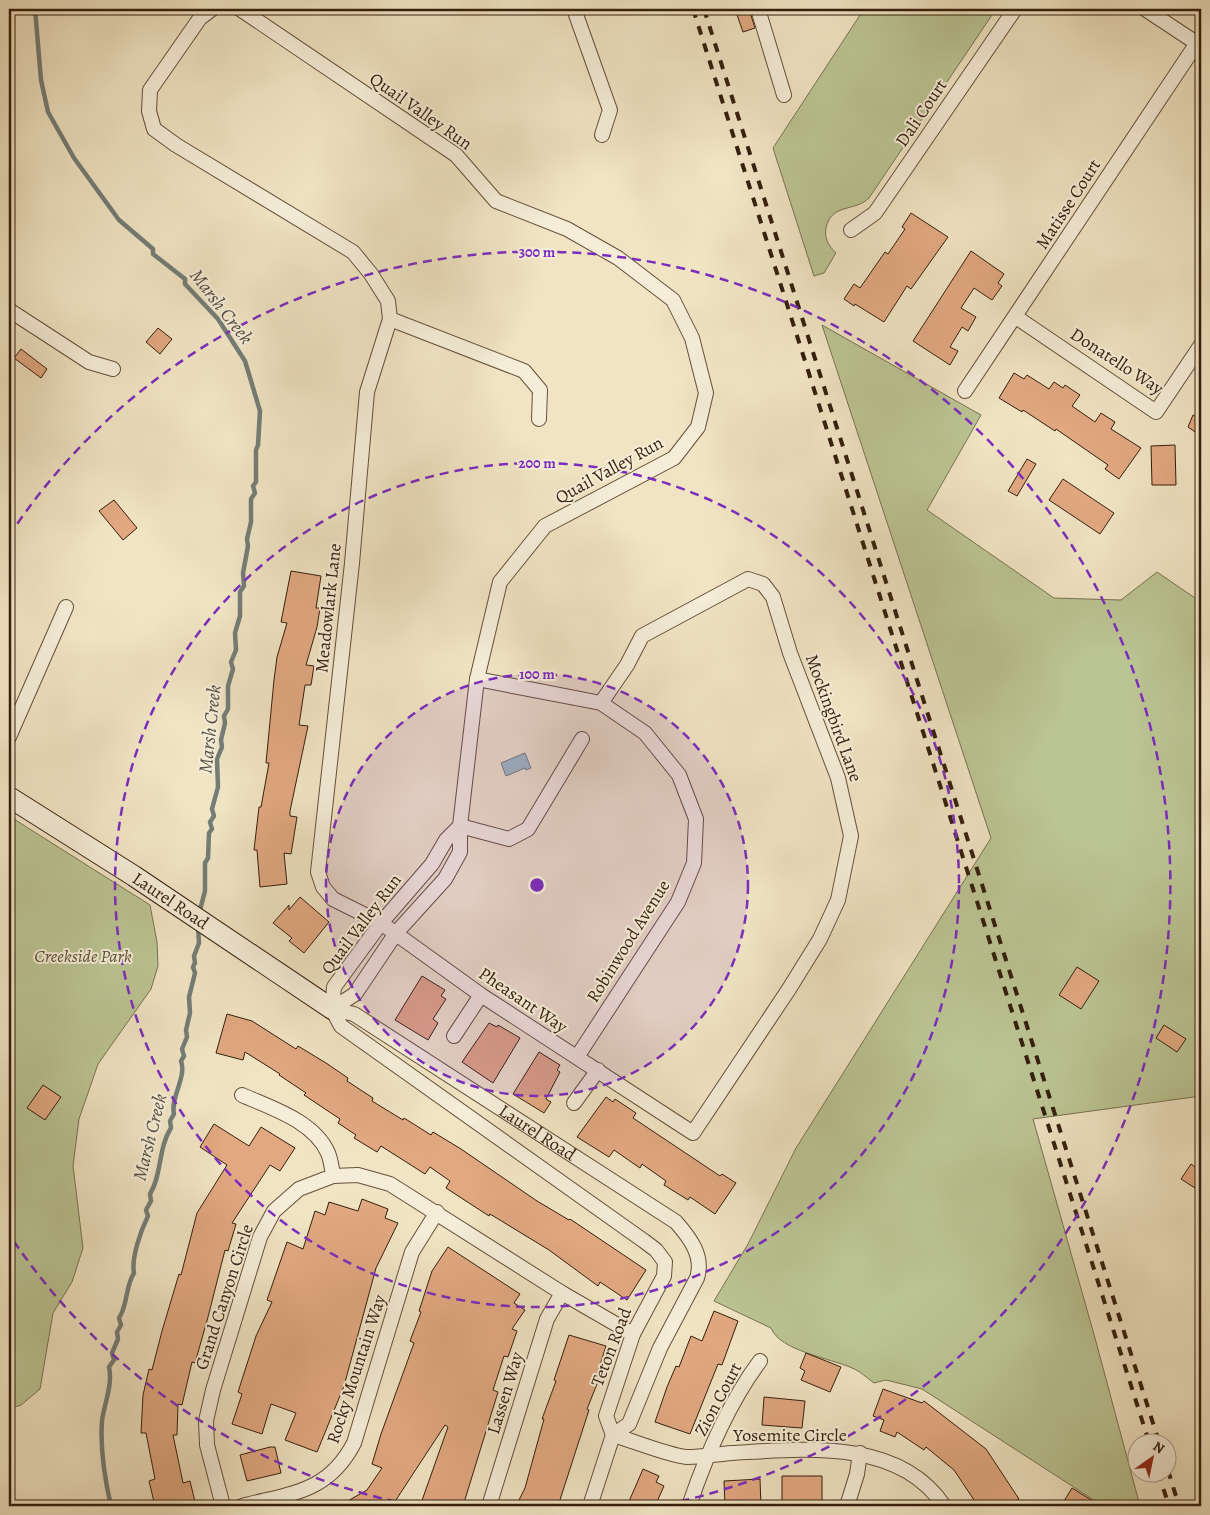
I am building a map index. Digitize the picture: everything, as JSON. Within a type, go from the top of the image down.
[{"type":"street","points":[[212,9],[200,18],[150,90],[149,111],[154,129],[176,145],[353,252],[371,274],[388,301],[390,319],[524,371],[540,390],[539,419]]},
{"type":"street","name":"Quail Valley Run","points":[[240,9],[456,154],[496,201],[567,229],[618,258],[673,300],[692,338],[706,393],[698,427],[674,458],[545,526],[500,582],[477,679],[460,826],[460,852],[445,879],[396,933],[355,994],[332,1009]]},
{"type":"street","points":[[574,9],[610,110],[602,135]]},
{"type":"street","points":[[758,9],[784,95]]},
{"type":"street","name":"Dali Court","points":[[851,230],[875,213],[1015,9]]},
{"type":"street","points":[[1145,9],[1200,42]]},
{"type":"street","name":"Matisse Court","points":[[965,391],[1200,42]]},
{"type":"street","points":[[9,310],[89,362],[113,369]]},
{"type":"street","name":"Donatello Way","points":[[1016,317],[1156,412],[1201,345]]},
{"type":"street","name":"Meadowlark Lane","points":[[333,899],[323,887],[318,872],[352,563],[367,392],[390,319]]},
{"type":"street","name":"Mockingbird Lane","points":[[601,703],[627,665],[642,636],[748,578],[762,584],[773,597],[790,653],[838,778],[850,836],[838,900],[820,939],[789,989],[693,1133]]},
{"type":"street","points":[[9,737],[66,607]]},
{"type":"street","name":"Robinwood Avenue","points":[[477,679],[601,703],[645,733],[679,775],[696,819],[694,863],[678,902],[577,1058]]},
{"type":"street","points":[[460,826],[510,839],[528,829],[582,739]]},
{"type":"street","name":"Laurel Road","points":[[9,797],[165,896],[332,1009],[354,1014],[676,1222],[688,1235],[698,1256],[700,1268],[660,1348],[629,1424],[613,1435]]},
{"type":"street","name":"Quail Valley Run","points":[[332,1009],[334,987],[381,923],[432,864],[446,840],[460,826]]},
{"type":"street","name":"Pheasant Way","points":[[333,899],[381,923],[481,995],[693,1133]]},
{"type":"street","points":[[454,1036],[481,995]]},
{"type":"street","name":"Laurel Road","points":[[332,1009],[341,1026],[656,1250],[665,1262],[664,1276]]},
{"type":"street","points":[[574,1103],[598,1070]]},
{"type":"street","points":[[242,1094],[286,1114],[320,1140],[328,1153],[333,1176]]},
{"type":"street","name":"Grand Canyon Circle","points":[[224,1506],[207,1445],[206,1421],[213,1390],[260,1237],[274,1211],[299,1189],[333,1176],[358,1175],[390,1184],[437,1212],[562,1293],[633,1334]]},
{"type":"street","name":"Rocky Mountain Way","points":[[242,1506],[300,1490],[324,1481],[345,1461],[354,1443],[412,1252],[437,1212]]},
{"type":"street","name":"Teton Road","points":[[613,1435],[606,1416],[633,1334],[664,1276]]},
{"type":"street","name":"Lassen Way","points":[[489,1506],[547,1319],[562,1293]]},
{"type":"street","name":"Zion Court","points":[[709,1455],[743,1384],[760,1361]]},
{"type":"street","points":[[590,1506],[613,1435]]},
{"type":"street","name":"Yosemite Circle","points":[[613,1435],[685,1457],[838,1451],[860,1453],[893,1464],[916,1476],[936,1494],[944,1506]]},
{"type":"street","points":[[847,1506],[857,1474],[860,1453]]},
{"type":"street","name":"Yosemite Circle","points":[[689,1506],[709,1455]]},
{"type":"green space","points":[[864,9],[996,9],[869,198],[857,205],[838,211],[829,220],[826,228],[826,239],[836,253],[824,273],[814,276],[773,148]]},
{"type":"green space","points":[[822,325],[981,415],[927,510],[1054,598],[1121,600],[1157,572],[1201,602],[1201,1096],[1033,1119],[1128,1461],[1128,1482],[1134,1482],[1140,1506],[1103,1506],[922,1389],[886,1380],[874,1383],[855,1369],[784,1343],[771,1328],[714,1301],[748,1244],[796,1148],[991,838]]},
{"type":"green space","name":"Creekside Park","points":[[9,816],[150,905],[157,942],[158,966],[151,989],[98,1064],[79,1119],[73,1166],[83,1248],[72,1282],[53,1313],[40,1389],[21,1405],[9,1409]]},
{"type":"water","points":[[525,753],[531,768],[526,770],[525,768],[506,776],[501,763]]},
{"type":"building","points":[[735,9],[749,9],[755,28],[743,32]]},
{"type":"building","points":[[911,213],[948,237],[911,289],[907,286],[884,322],[844,299],[854,284],[860,288],[885,252],[888,254],[905,229],[902,227]]},
{"type":"building","points":[[971,251],[1004,274],[998,283],[1002,286],[992,300],[974,288],[961,308],[976,317],[968,331],[962,327],[950,347],[958,351],[950,365],[913,341]]},
{"type":"building","points":[[158,328],[172,339],[160,354],[146,342]]},
{"type":"building","points":[[21,349],[47,369],[41,378],[14,358]]},
{"type":"building","points":[[1014,373],[1024,379],[1027,375],[1049,389],[1054,382],[1063,388],[1065,385],[1080,395],[1072,406],[1095,422],[1101,413],[1115,422],[1111,429],[1141,448],[1119,479],[1105,469],[1108,465],[1056,429],[1055,431],[1023,410],[1022,412],[999,398]]},
{"type":"building","points":[[1193,415],[1201,420],[1201,436],[1188,427]]},
{"type":"building","points":[[1175,445],[1176,485],[1152,485],[1151,446]]},
{"type":"building","points":[[1027,459],[1036,464],[1017,496],[1008,491]]},
{"type":"building","points":[[1063,479],[1114,513],[1100,534],[1049,500]]},
{"type":"building","points":[[114,500],[137,528],[123,540],[99,511]]},
{"type":"building","points":[[291,571],[321,576],[316,608],[320,608],[317,627],[306,665],[314,666],[311,685],[305,685],[299,725],[308,726],[290,811],[290,816],[297,817],[291,854],[284,853],[287,884],[260,887],[257,850],[254,850],[259,807],[261,807],[269,763],[266,763],[274,680],[277,657],[287,623],[281,622]]},
{"type":"building","points":[[300,897],[329,922],[304,953],[289,941],[292,938],[273,923],[289,905],[289,910]]},
{"type":"building","points":[[1077,967],[1099,981],[1081,1009],[1059,995]]},
{"type":"building","points":[[422,976],[445,990],[441,996],[446,999],[433,1019],[438,1023],[428,1040],[395,1020]]},
{"type":"building","points":[[227,1014],[252,1021],[296,1049],[298,1046],[326,1063],[348,1078],[347,1081],[373,1098],[372,1101],[403,1120],[404,1118],[431,1135],[433,1132],[461,1149],[537,1201],[570,1219],[646,1270],[627,1300],[600,1282],[598,1286],[549,1250],[490,1214],[489,1216],[446,1188],[450,1181],[430,1167],[425,1174],[381,1146],[377,1152],[354,1138],[356,1135],[338,1123],[340,1119],[304,1095],[306,1093],[280,1074],[245,1052],[243,1060],[216,1053]]},
{"type":"building","points":[[489,1023],[497,1027],[498,1025],[520,1038],[493,1083],[462,1062]]},
{"type":"building","points":[[1164,1025],[1186,1039],[1177,1052],[1156,1038]]},
{"type":"building","points":[[539,1052],[560,1065],[557,1070],[560,1072],[546,1099],[551,1102],[544,1113],[513,1094]]},
{"type":"building","points":[[43,1085],[61,1097],[45,1120],[27,1108]]},
{"type":"building","points":[[606,1097],[613,1102],[615,1099],[636,1113],[633,1118],[720,1176],[722,1174],[736,1183],[715,1214],[690,1197],[688,1200],[664,1185],[666,1181],[642,1164],[640,1168],[614,1150],[609,1157],[577,1137]]},
{"type":"building","points":[[214,1124],[249,1146],[261,1127],[295,1148],[280,1171],[270,1165],[232,1223],[236,1224],[228,1251],[225,1250],[195,1363],[192,1362],[182,1405],[178,1404],[177,1435],[173,1435],[183,1483],[190,1481],[196,1506],[155,1506],[149,1481],[155,1479],[146,1433],[141,1433],[143,1395],[149,1369],[152,1370],[179,1274],[181,1275],[197,1213],[227,1165],[200,1147]]},
{"type":"building","points":[[1191,1164],[1201,1171],[1201,1192],[1181,1179]]},
{"type":"building","points":[[362,1199],[388,1209],[385,1218],[398,1223],[376,1268],[344,1386],[317,1452],[285,1440],[296,1413],[271,1404],[262,1434],[232,1424],[242,1394],[238,1392],[256,1336],[272,1302],[267,1300],[287,1242],[303,1249],[315,1211],[325,1215],[329,1202],[358,1211]]},
{"type":"building","points":[[448,1247],[520,1294],[514,1303],[525,1310],[512,1329],[517,1331],[508,1357],[504,1356],[493,1390],[498,1392],[463,1506],[420,1506],[448,1427],[445,1425],[392,1506],[339,1506],[367,1490],[382,1468],[372,1464],[414,1343],[410,1341],[421,1312],[419,1311],[432,1271]]},
{"type":"building","points":[[714,1311],[738,1321],[722,1365],[718,1364],[690,1434],[655,1422],[667,1387],[676,1366],[679,1367],[691,1336],[702,1341]]},
{"type":"building","points":[[569,1335],[606,1346],[596,1378],[599,1379],[587,1409],[589,1410],[558,1506],[516,1506],[525,1488],[544,1419],[542,1419],[556,1381],[554,1380]]},
{"type":"building","points":[[806,1353],[841,1367],[830,1392],[801,1380],[805,1371],[800,1368]]},
{"type":"building","points":[[883,1389],[922,1403],[924,1401],[986,1449],[1019,1499],[1008,1506],[978,1506],[954,1470],[926,1447],[924,1450],[897,1432],[895,1437],[880,1431],[884,1420],[873,1416]]},
{"type":"building","points":[[764,1397],[805,1401],[802,1428],[762,1425]]},
{"type":"building","points":[[275,1447],[281,1473],[247,1481],[240,1455]]},
{"type":"building","points":[[643,1469],[659,1476],[656,1482],[664,1486],[656,1504],[651,1502],[649,1506],[627,1506]]},
{"type":"building","points":[[782,1476],[822,1476],[822,1503],[782,1504]]},
{"type":"building","points":[[760,1479],[761,1506],[725,1506],[724,1481]]},
{"type":"building","points":[[1072,1488],[1101,1506],[1061,1506]]},
{"type":"waterway","name":"Marsh Creek","points":[[35,9],[41,80],[48,112],[74,158],[119,220],[153,249],[153,254],[185,279],[185,284],[218,319],[245,361],[260,411],[256,450],[256,482],[253,486],[255,493],[251,499],[251,522],[243,573],[244,586],[240,592],[240,616],[235,633],[236,650],[231,662],[233,669],[228,686],[228,709],[224,716],[222,747],[217,759],[218,787],[212,809],[214,816],[210,822],[212,829],[209,833],[208,858],[205,863],[205,891],[199,914]]},
{"type":"waterway","name":"Marsh Creek","points":[[111,1506],[102,1453],[102,1421],[110,1381],[109,1367],[114,1360],[112,1353],[118,1339],[117,1332],[121,1325],[119,1318],[134,1273],[135,1252],[148,1216],[146,1210],[151,1201],[150,1194],[157,1178],[164,1144],[171,1128],[170,1121],[174,1114],[174,1101],[182,1074],[181,1061],[184,1056],[182,1049],[187,1037],[186,1030],[190,1013],[189,997],[195,973],[193,967],[195,963],[194,956],[199,943],[198,926]]},
{"type":"railway","points":[[693,9],[1146,1432]]},
{"type":"railway","points":[[704,9],[1156,1432]]},
{"type":"railway","points":[[1161,1482],[1169,1506]]},
{"type":"railway","points":[[1172,1482],[1179,1506]]}]
